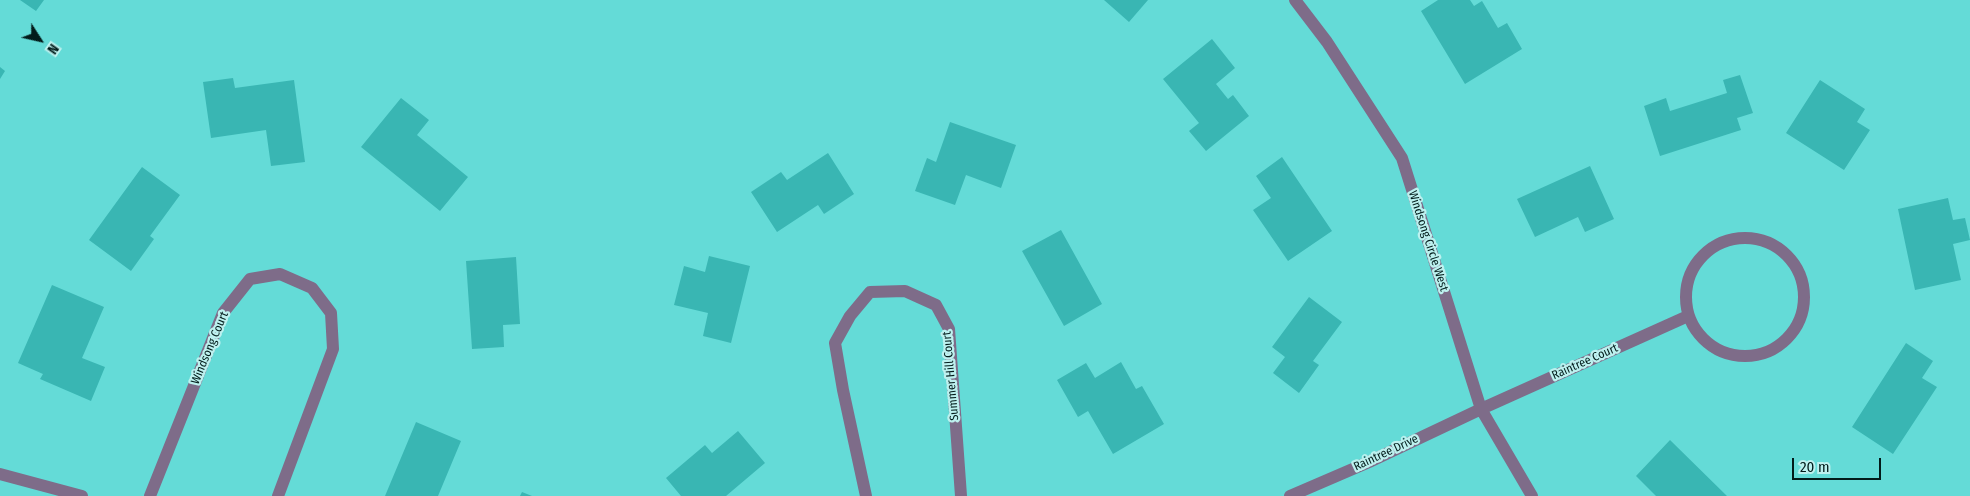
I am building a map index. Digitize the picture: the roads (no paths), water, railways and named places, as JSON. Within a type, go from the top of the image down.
[{"type":"street","name":"Windsong Circle West","points":[[1295,0],[1327,42],[1402,158],[1481,409],[1532,496]]},
{"type":"street","points":[[1735,238],[1756,239],[1775,246],[1791,260],[1801,278],[1804,296],[1801,314],[1793,331],[1780,344],[1763,353],[1745,356],[1727,354],[1718,350],[1697,332],[1688,316],[1685,296],[1690,275],[1700,258],[1716,245],[1735,238]]},
{"type":"street","name":"Windsong Court","points":[[150,496],[223,313],[250,280],[280,274],[312,288],[331,313],[333,349],[278,496]]},
{"type":"street","name":"Summer Hill Court","points":[[866,496],[835,343],[850,316],[870,292],[905,291],[936,305],[949,329],[961,496]]},
{"type":"street","name":"Raintree Court","points":[[1481,409],[1688,316]]},
{"type":"street","name":"Raintree Drive","points":[[1290,496],[1369,462],[1481,409]]},
{"type":"street","points":[[0,474],[82,496]]}]
